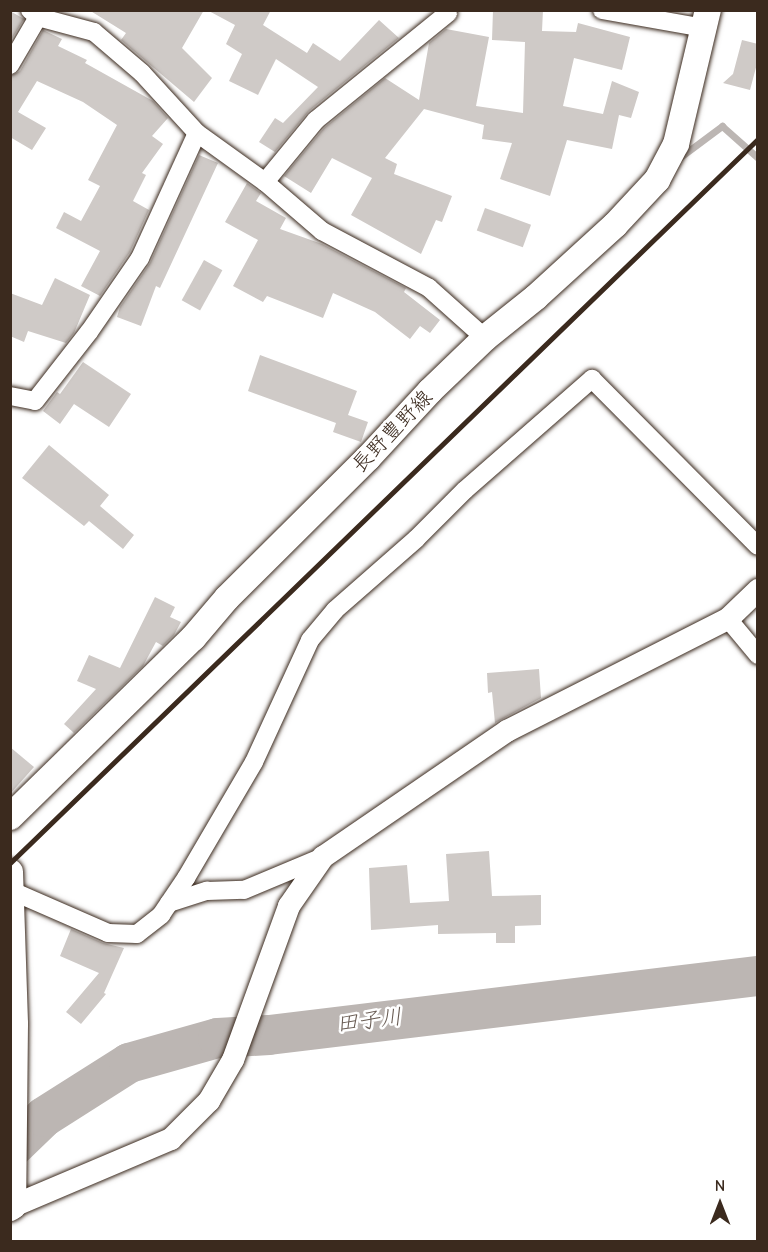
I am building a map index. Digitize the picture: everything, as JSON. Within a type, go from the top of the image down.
[{"type":"main road","name":"長野豊野線","points":[[10,817],[193,638],[227,598],[485,338],[536,297],[615,225],[657,180],[676,144],[706,19]]},
{"type":"main road","points":[[11,882],[15,1024],[12,1207]]},
{"type":"street","points":[[603,10],[706,19]]},
{"type":"street","points":[[265,182],[316,120],[450,11]]},
{"type":"street","points":[[10,65],[34,14],[94,32],[142,73],[196,133],[265,182],[322,231],[429,288],[485,338]]},
{"type":"street","points":[[10,396],[35,400],[89,332],[140,258],[196,133]]},
{"type":"street","points":[[11,882],[108,933],[136,934],[161,915],[254,762],[310,640],[335,610],[416,539],[465,490],[592,379],[758,546]]},
{"type":"street","points":[[169,903],[207,891],[244,890],[323,857],[507,731],[728,619],[758,590]]},
{"type":"street","points":[[728,619],[758,655]]},
{"type":"street","points":[[12,1207],[171,1139],[209,1101],[233,1060],[289,906],[323,857]]},
{"type":"building","points":[[89,10],[204,10],[182,48],[212,78],[194,102],[121,40],[126,33]]},
{"type":"building","points":[[207,10],[271,10],[263,25],[307,53],[313,43],[340,61],[379,20],[399,38],[309,111],[275,152],[259,142],[275,118],[283,123],[318,87],[276,59],[258,95],[229,81],[242,54],[226,44],[235,25]]},
{"type":"building","points":[[493,10],[543,10],[542,31],[576,32],[578,23],[630,37],[622,70],[574,58],[563,106],[603,114],[612,81],[639,92],[631,118],[619,115],[612,149],[567,140],[550,196],[500,179],[512,143],[482,139],[484,125],[424,109],[385,158],[397,164],[394,174],[452,196],[442,222],[436,220],[421,254],[351,215],[372,178],[332,158],[311,193],[284,176],[324,128],[385,78],[419,100],[429,43],[446,29],[489,37],[476,106],[523,113],[525,42],[492,40]]},
{"type":"building","points":[[10,11],[24,19],[10,42]]},
{"type":"building","points":[[43,30],[62,39],[58,46],[87,60],[85,63],[153,101],[168,118],[152,136],[163,144],[142,173],[146,175],[133,201],[149,210],[130,252],[100,296],[81,286],[100,251],[56,228],[64,212],[81,221],[100,186],[88,180],[117,125],[83,102],[37,81],[18,112],[46,128],[32,150],[10,137],[10,76],[20,71]]},
{"type":"building","points":[[742,40],[758,44],[758,60],[750,90],[723,83],[733,74]]},
{"type":"building","points":[[199,155],[218,163],[160,288],[156,286],[141,326],[117,317],[120,307],[150,263]]},
{"type":"building","points":[[247,183],[261,193],[256,201],[286,218],[280,229],[322,244],[406,288],[404,292],[440,320],[430,333],[420,326],[410,339],[375,312],[333,293],[323,318],[267,296],[263,302],[233,286],[258,240],[225,222]]},
{"type":"building","points":[[485,208],[531,225],[523,247],[477,231]]},
{"type":"building","points":[[204,260],[222,270],[200,310],[182,300]]},
{"type":"building","points":[[55,278],[90,295],[74,333],[66,343],[28,331],[24,342],[10,336],[10,293],[42,305]]},
{"type":"building","points":[[260,355],[357,391],[348,415],[368,422],[361,442],[333,432],[336,423],[248,391]]},
{"type":"building","points":[[83,362],[131,394],[109,427],[74,404],[60,424],[43,411],[57,392],[60,394]]},
{"type":"building","points":[[49,445],[109,495],[100,506],[134,535],[123,549],[89,521],[84,526],[22,478]]},
{"type":"building","points":[[155,597],[175,607],[170,617],[181,622],[174,635],[163,646],[156,642],[143,666],[74,733],[64,724],[96,689],[77,681],[89,655],[120,668]]},
{"type":"building","points":[[539,669],[541,698],[495,723],[492,692],[488,693],[487,673]]},
{"type":"building","points":[[10,747],[34,767],[10,794]]},
{"type":"building","points":[[489,851],[492,896],[541,895],[541,925],[515,926],[515,943],[496,943],[496,933],[438,934],[438,925],[371,930],[369,868],[407,865],[410,903],[449,901],[446,854]]},
{"type":"building","points":[[71,929],[103,943],[124,948],[104,993],[106,994],[81,1024],[66,1012],[99,973],[60,956]]},
{"type":"waterway","points":[[679,158],[722,126],[758,158]]},
{"type":"waterway","name":"田子川","points":[[10,1150],[44,1117],[129,1063],[218,1038],[269,1035],[758,976]]},
{"type":"railway","points":[[10,863],[758,139]]}]
